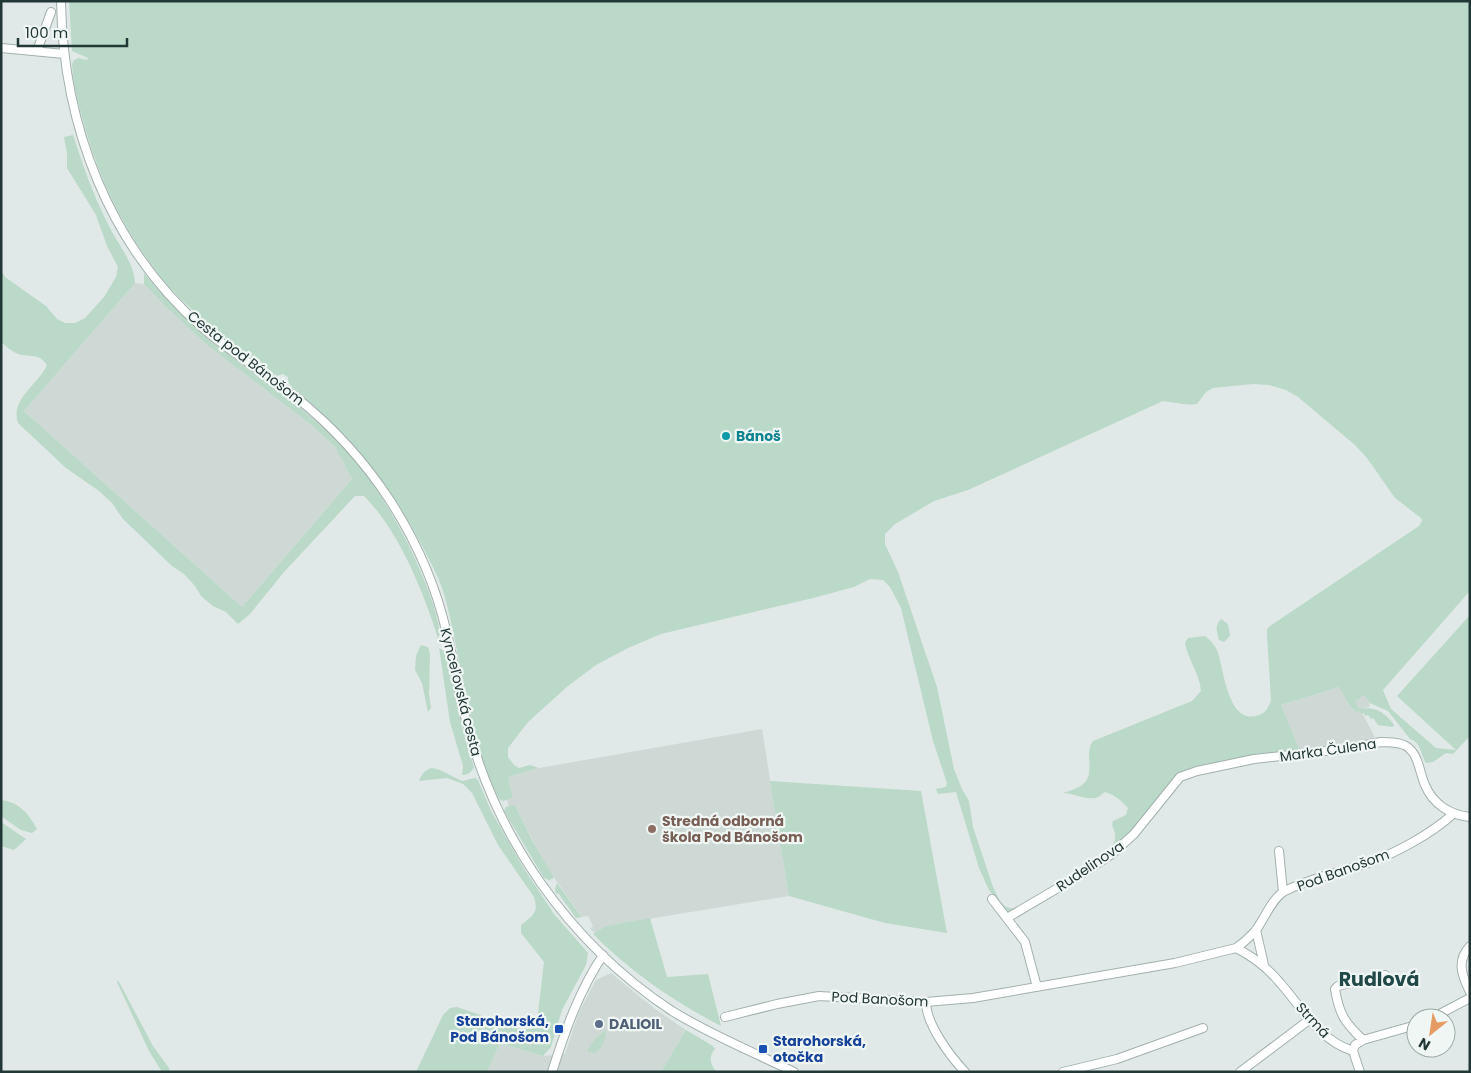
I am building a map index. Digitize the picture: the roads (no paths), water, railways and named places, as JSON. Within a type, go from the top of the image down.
[{"type":"street","name":"Cesta pod Bánošom","points":[[61,1],[64,54],[73,105],[91,166],[117,222],[149,270],[173,299],[205,329],[310,409],[336,433],[358,458]]},
{"type":"street","points":[[37,51],[51,12]]},
{"type":"street","points":[[1,48],[64,54]]},
{"type":"street","name":"Kynceľovská cesta","points":[[358,458],[380,485],[398,514],[432,582],[447,632],[469,734],[483,776],[500,816],[517,847],[544,888],[567,917],[603,955],[642,988],[686,1019],[719,1037],[794,1072]]},
{"type":"street","name":"Marka Čulena","points":[[1266,758],[1344,749],[1381,742],[1404,745],[1414,754],[1429,793],[1439,805],[1453,814],[1470,817]]},
{"type":"street","name":"Rudelinova","points":[[1008,918],[1112,854],[1134,834],[1180,777],[1223,765],[1266,758]]},
{"type":"street","name":"Pod Banošom","points":[[725,1017],[819,996],[926,1002],[973,998],[1175,963],[1236,948],[1256,930],[1283,892],[1369,863],[1395,852],[1439,825],[1453,814]]},
{"type":"street","name":"Pod Banošom","points":[[1278,851],[1283,892]]},
{"type":"street","points":[[992,899],[1025,942],[1037,987]]},
{"type":"street","name":"Strmá","points":[[1256,930],[1264,965]]},
{"type":"street","points":[[1470,946],[1462,956],[1461,970],[1470,992]]},
{"type":"street","name":"Strmá","points":[[1236,948],[1264,965],[1309,1020],[1332,1041],[1353,1051]]},
{"type":"street","points":[[552,1072],[574,1007],[603,955]]},
{"type":"street","points":[[1363,1040],[1350,1028],[1340,1013],[1336,987],[1385,975]]},
{"type":"street","points":[[1451,1008],[1470,998]]},
{"type":"street","points":[[926,1002],[928,1018],[953,1059],[965,1072]]},
{"type":"street","points":[[1240,1072],[1309,1020]]},
{"type":"street","points":[[1360,1072],[1353,1051],[1355,1045],[1363,1040],[1406,1027]]},
{"type":"street","points":[[1063,1072],[1117,1059],[1203,1028]]},
{"type":"place","name":"Bánoš","points":[[726,436]]},
{"type":"place","name":"Stredná odborná škola Pod Bánošom","points":[[652,829]]},
{"type":"place","name":"DALIOIL","points":[[599,1024]]},
{"type":"place","name":"Starohorská, Pod Bánošom","points":[[559,1029]]},
{"type":"place","name":"Starohorská, otočka","points":[[763,1049]]},
{"type":"district","name":"Rudlová","points":[[1379,979]]}]
